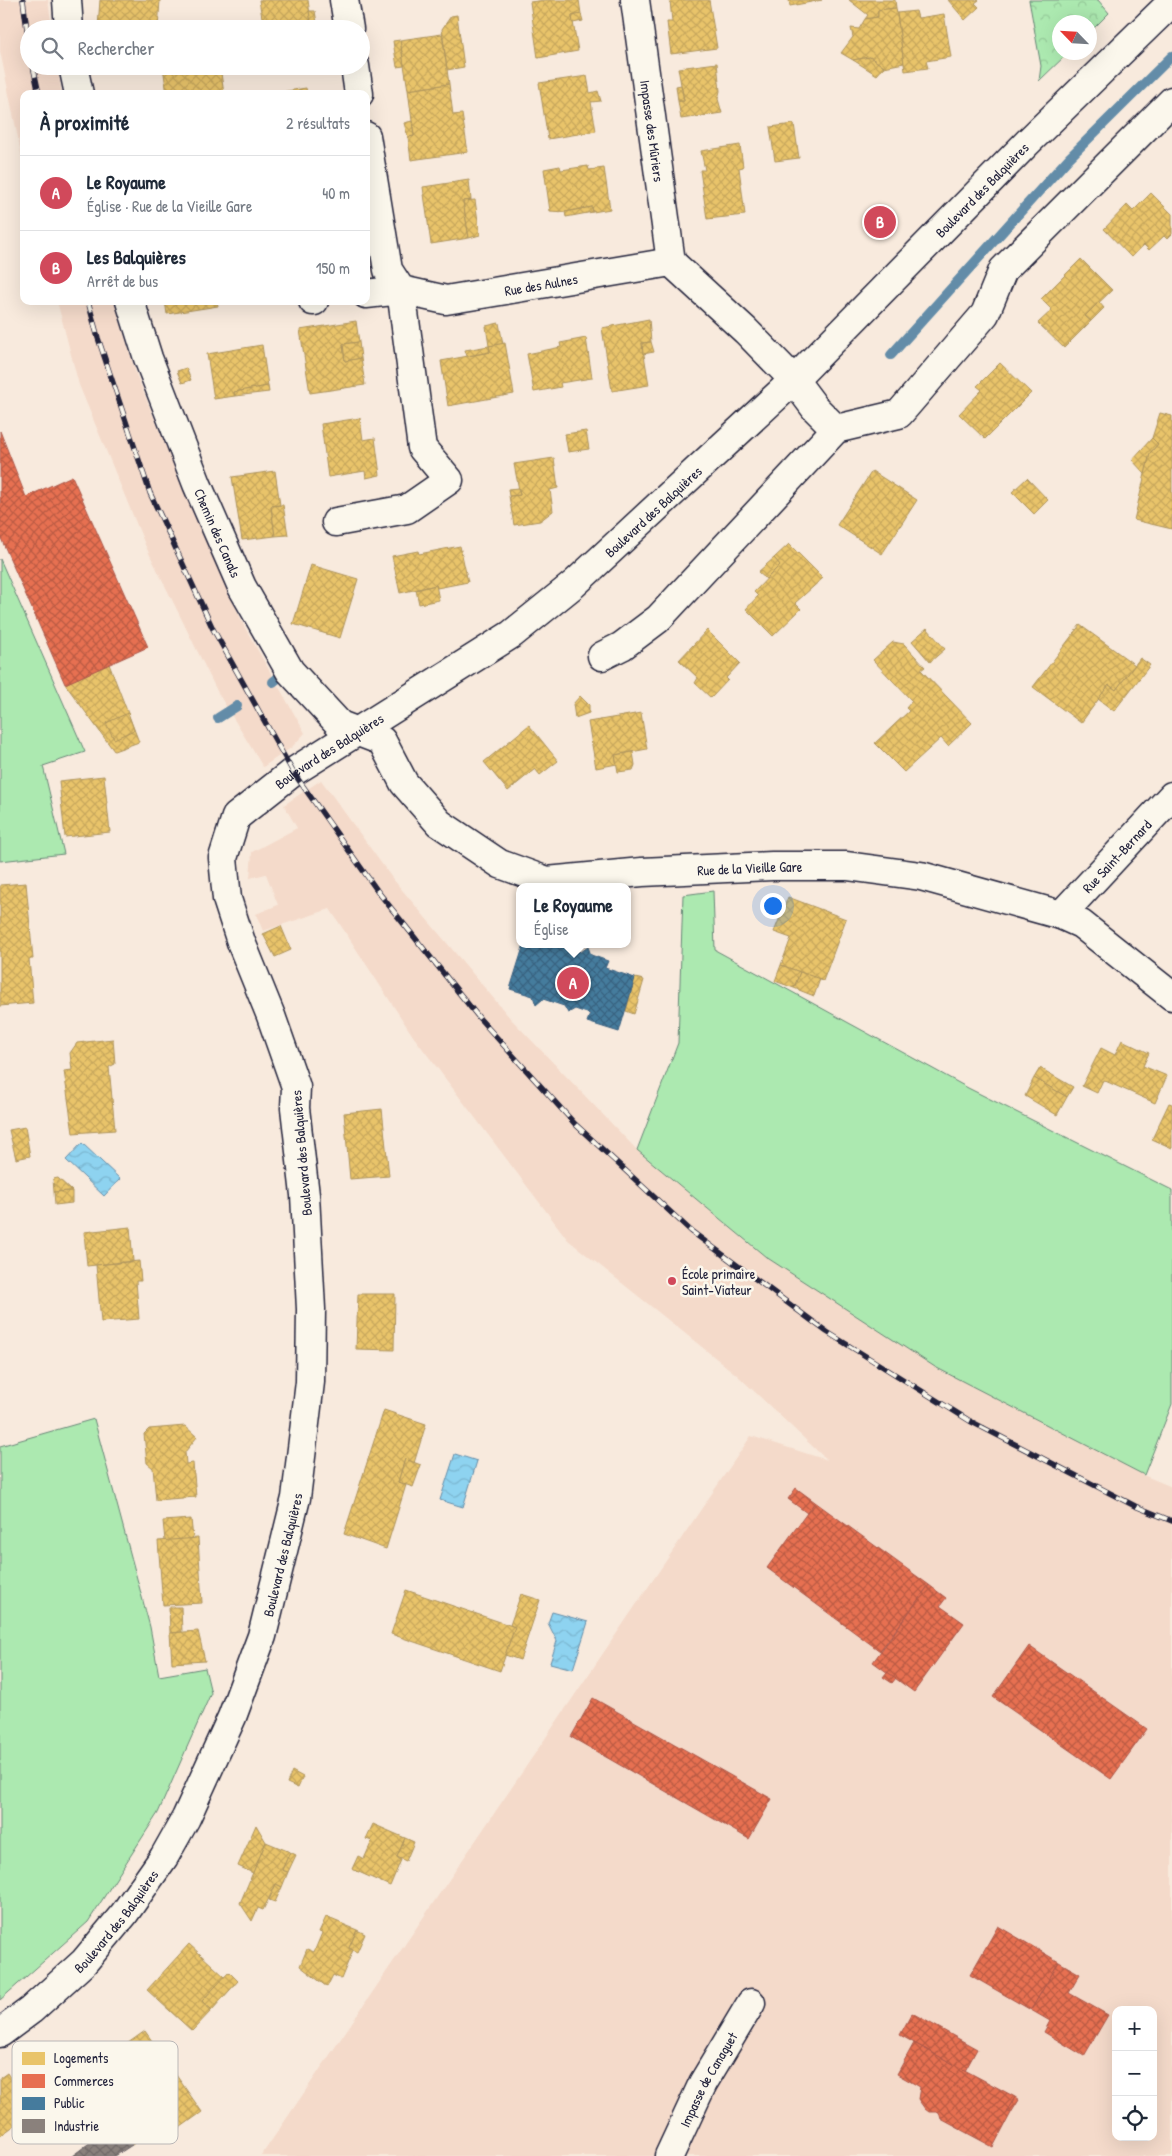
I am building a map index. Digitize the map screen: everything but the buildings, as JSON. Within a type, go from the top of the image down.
[{"type":"street","points":[[67,0],[68,20]]},
{"type":"street","points":[[344,0],[347,20]]},
{"type":"street","name":"Impasse des Mûriers","points":[[635,0],[671,262]]},
{"type":"street","name":"Boulevard des Balquières","points":[[0,2033],[31,2010],[84,1962],[124,1914],[164,1857],[198,1794],[232,1717],[262,1636],[297,1489],[310,1382],[310,1279],[305,1196],[295,1108],[296,1087],[271,1016],[241,942],[227,899],[224,858],[236,817],[293,772],[512,634],[574,584],[794,380],[1028,142],[1172,2]]},
{"type":"street","points":[[75,75],[78,90]]},
{"type":"street","points":[[357,75],[359,90]]},
{"type":"street","points":[[602,656],[622,646],[658,619],[836,429],[899,414],[985,314],[1003,270],[1172,100]]},
{"type":"street","points":[[336,522],[406,509],[449,480],[422,448],[401,290],[388,270],[370,160]]},
{"type":"street","points":[[671,262],[746,331],[794,380],[815,408],[836,429]]},
{"type":"street","name":"Rue des Aulnes","points":[[370,294],[401,290],[446,300],[671,262]]},
{"type":"street","name":"Chemin des Canals","points":[[131,305],[148,358],[197,484],[242,586],[290,672],[340,726],[356,732]]},
{"type":"street","name":"Rue de la Vieille Gare","points":[[356,732],[382,741],[404,783],[439,823],[500,864],[547,881],[642,872],[772,866],[847,866],[921,876],[1061,915],[1082,924],[1172,996]]},
{"type":"street","name":"Rue Saint-Bernard","points":[[1061,915],[1172,796]]},
{"type":"street","name":"Impasse de Canaguet","points":[[668,2156],[703,2083],[751,2003]]},
{"type":"shaded area","points":[[0,0],[48,0],[51,20],[20,20],[20,75],[59,75],[61,90],[20,90],[20,148],[0,51]]},
{"type":"shaded area","points":[[58,305],[115,305],[136,374],[194,515],[244,626],[305,733],[292,747],[263,767],[218,693],[146,547],[79,385]]},
{"type":"shaded area","points":[[321,780],[392,878],[511,1019],[637,1150],[766,1257],[1143,1475],[1172,1487],[1172,2156],[261,2156],[751,1436],[827,1460],[737,1375],[568,1240],[413,1036],[330,909],[263,931],[256,914],[278,905],[266,874],[250,878],[252,852],[297,828],[284,805]]},
{"type":"green space","points":[[1029,0],[1098,0],[1109,13],[1097,25],[1097,15],[1052,15],[1052,60],[1061,60],[1039,81],[1041,66]]},
{"type":"green space","points":[[0,559],[85,752],[43,766],[64,854],[0,861]]},
{"type":"green space","points":[[713,891],[715,950],[968,1088],[1172,1190],[1172,1404],[1144,1475],[935,1367],[766,1257],[637,1150],[678,1043],[683,895]]},
{"type":"green space","points":[[94,1419],[150,1627],[159,1676],[205,1668],[211,1693],[158,1813],[88,1922],[0,2000],[0,1446]]},
{"type":"water","points":[[82,1143],[120,1179],[104,1196],[66,1160]]},
{"type":"water","points":[[455,1454],[477,1461],[463,1507],[440,1500]]},
{"type":"water","points":[[552,1612],[588,1622],[573,1669],[550,1663],[557,1641],[548,1623]]},
{"type":"waterway","points":[[891,355],[1069,158],[1172,56]]},
{"type":"waterway","points":[[273,682],[278,678]]},
{"type":"waterway","points":[[218,718],[237,706]]},
{"type":"railway","points":[[23,0],[26,20]]},
{"type":"railway","points":[[35,75],[38,90]]},
{"type":"railway","points":[[89,305],[98,338],[150,493],[213,629],[293,772],[379,893],[480,1019],[575,1124],[691,1231],[827,1332],[970,1421],[1135,1506],[1172,1521]]},
{"type":"place","name":"Les Balquières","points":[[880,222]]},
{"type":"place","name":"Le Royaume","points":[[573,983]]},
{"type":"place","name":"École primaire Saint-Viateur","points":[[672,1281]]}]
